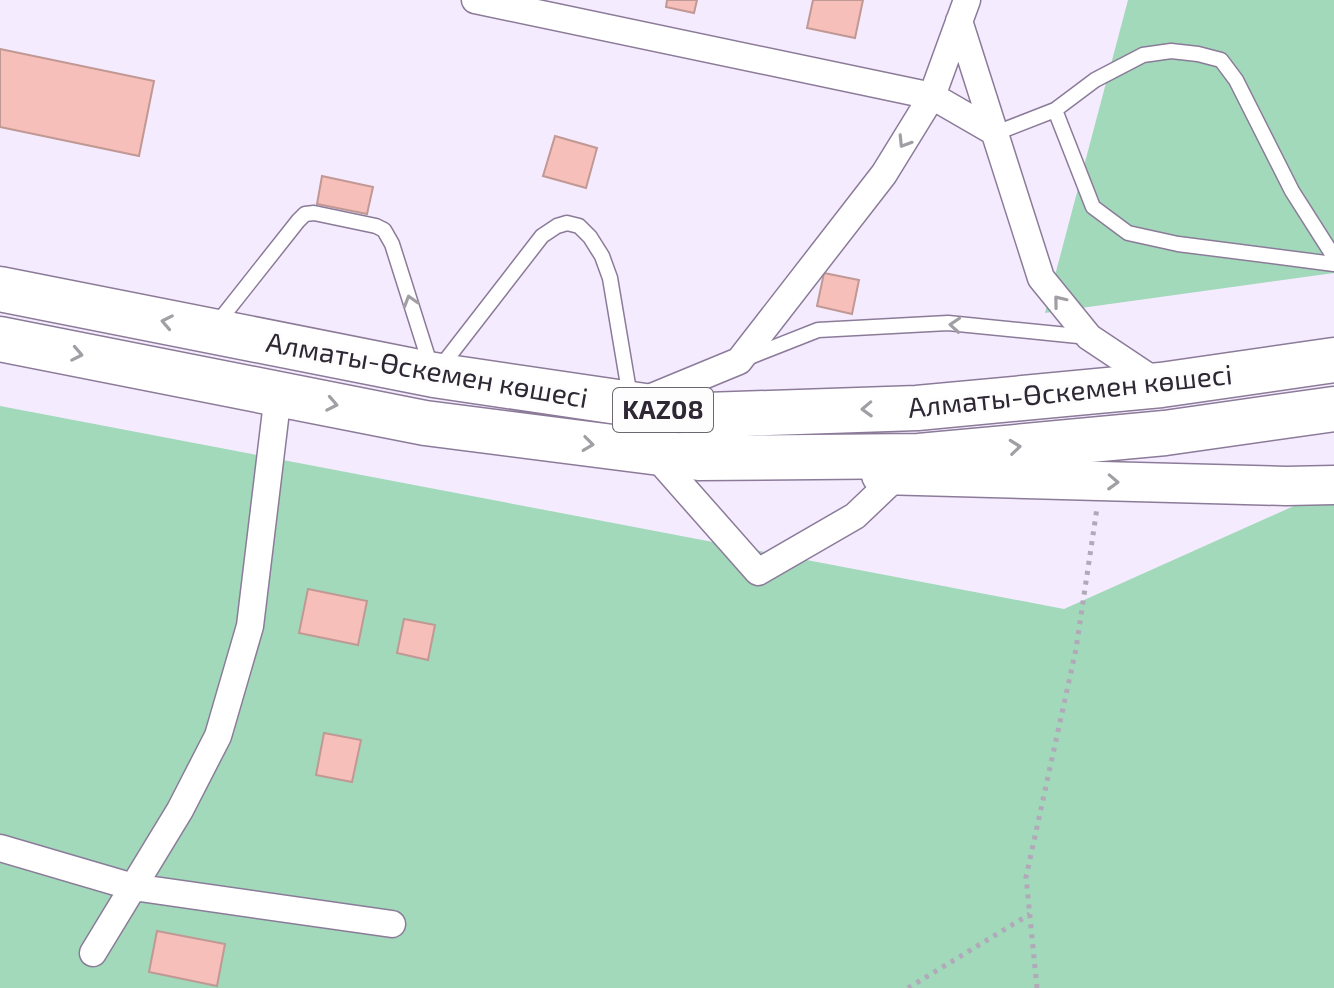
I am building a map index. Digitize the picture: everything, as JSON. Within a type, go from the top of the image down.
[{"type":"highway","name":"Алматы-Өскемен көшесі","points":[[17,293],[434,375],[706,415],[902,408],[1161,385],[1334,360]]},
{"type":"highway","points":[[12,341],[17,293]]},
{"type":"highway","name":"Алматы-Өскемен көшесі","points":[[12,341],[425,423],[699,458],[919,456],[1165,433],[1334,409]]},
{"type":"main road","points":[[699,458],[868,475],[1334,485]]},
{"type":"street","points":[[475,0],[932,96],[996,133]]},
{"type":"street","points":[[631,405],[739,361],[884,174],[932,96],[963,11]]},
{"type":"street","points":[[963,11],[996,133],[1041,278],[1089,337],[1161,385]]},
{"type":"street","points":[[93,953],[180,810],[218,736],[250,626],[278,394]]},
{"type":"street","points":[[652,452],[758,572],[855,516],[897,476]]},
{"type":"street","points":[[0,848],[133,887],[392,924]]},
{"type":"lane","points":[[996,133],[1055,110],[1095,80],[1143,55],[1171,51],[1221,60],[1236,80],[1292,191],[1334,257]]},
{"type":"lane","points":[[1055,110],[1093,207],[1128,233],[1178,244],[1334,264]]},
{"type":"lane","points":[[211,331],[298,221],[305,214],[314,213],[384,230],[392,244],[434,375]]},
{"type":"lane","points":[[434,375],[542,236],[567,223],[579,226],[590,237],[602,256],[610,278],[631,405]]},
{"type":"lane","points":[[739,361],[818,330],[948,323],[1089,337]]},
{"type":"path","points":[[1037,988],[1026,877],[1076,649],[1101,481]]},
{"type":"path","points":[[908,988],[1030,914]]},
{"type":"green space","points":[[1128,0],[1334,0],[1334,273],[1045,313]]},
{"type":"green space","points":[[0,406],[1064,609],[1334,488],[1334,988],[0,988]]},
{"type":"building","points":[[667,0],[697,0],[694,13],[666,7]]},
{"type":"building","points":[[813,0],[863,0],[855,38],[807,28]]},
{"type":"building","points":[[0,49],[154,81],[139,156],[0,127]]},
{"type":"building","points":[[555,136],[597,148],[586,188],[543,176]]},
{"type":"building","points":[[322,176],[373,187],[367,214],[317,204]]},
{"type":"building","points":[[824,273],[859,280],[852,314],[817,306]]},
{"type":"building","points":[[308,589],[367,601],[358,645],[299,633]]},
{"type":"building","points":[[404,619],[435,625],[428,660],[397,653]]},
{"type":"building","points":[[324,733],[361,740],[352,782],[316,775]]},
{"type":"building","points":[[157,931],[225,944],[217,986],[149,972]]}]
